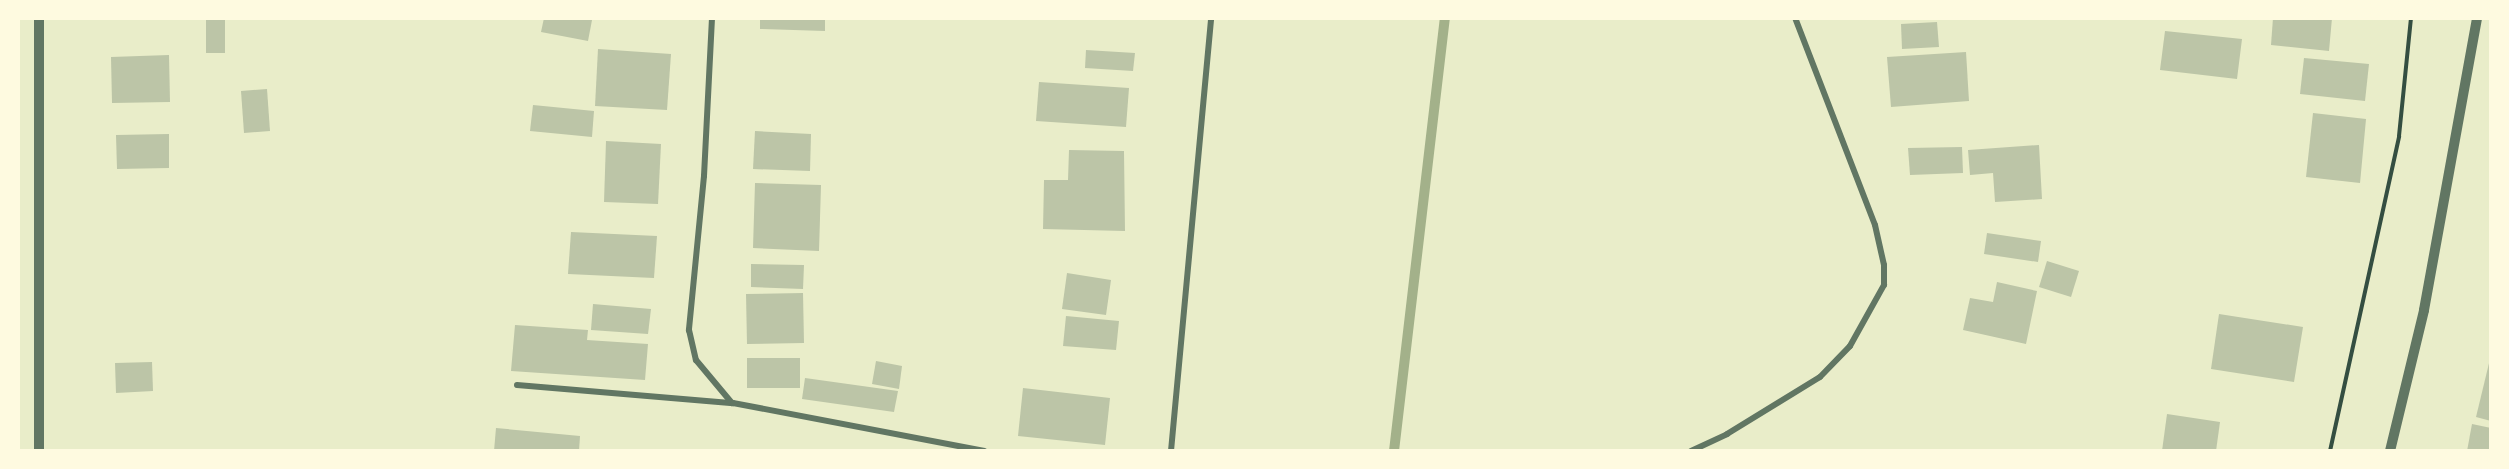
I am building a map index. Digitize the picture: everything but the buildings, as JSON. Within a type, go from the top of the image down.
[{"type":"street","points":[[39,18],[39,451]]},
{"type":"street","points":[[712,18],[704,176],[689,330],[696,360],[733,404]]},
{"type":"street","points":[[1171,451],[1211,18]]},
{"type":"street","points":[[1691,451],[1727,434],[1820,377],[1850,346],[1884,285],[1884,265],[1875,225],[1794,18]]},
{"type":"street","points":[[2390,451],[2424,310],[2477,18]]},
{"type":"street","points":[[517,385],[733,404],[984,451]]},
{"type":"path","points":[[2330,451],[2398,136],[2410,18]]},
{"type":"waterway","points":[[1394,451],[1445,18]]}]
